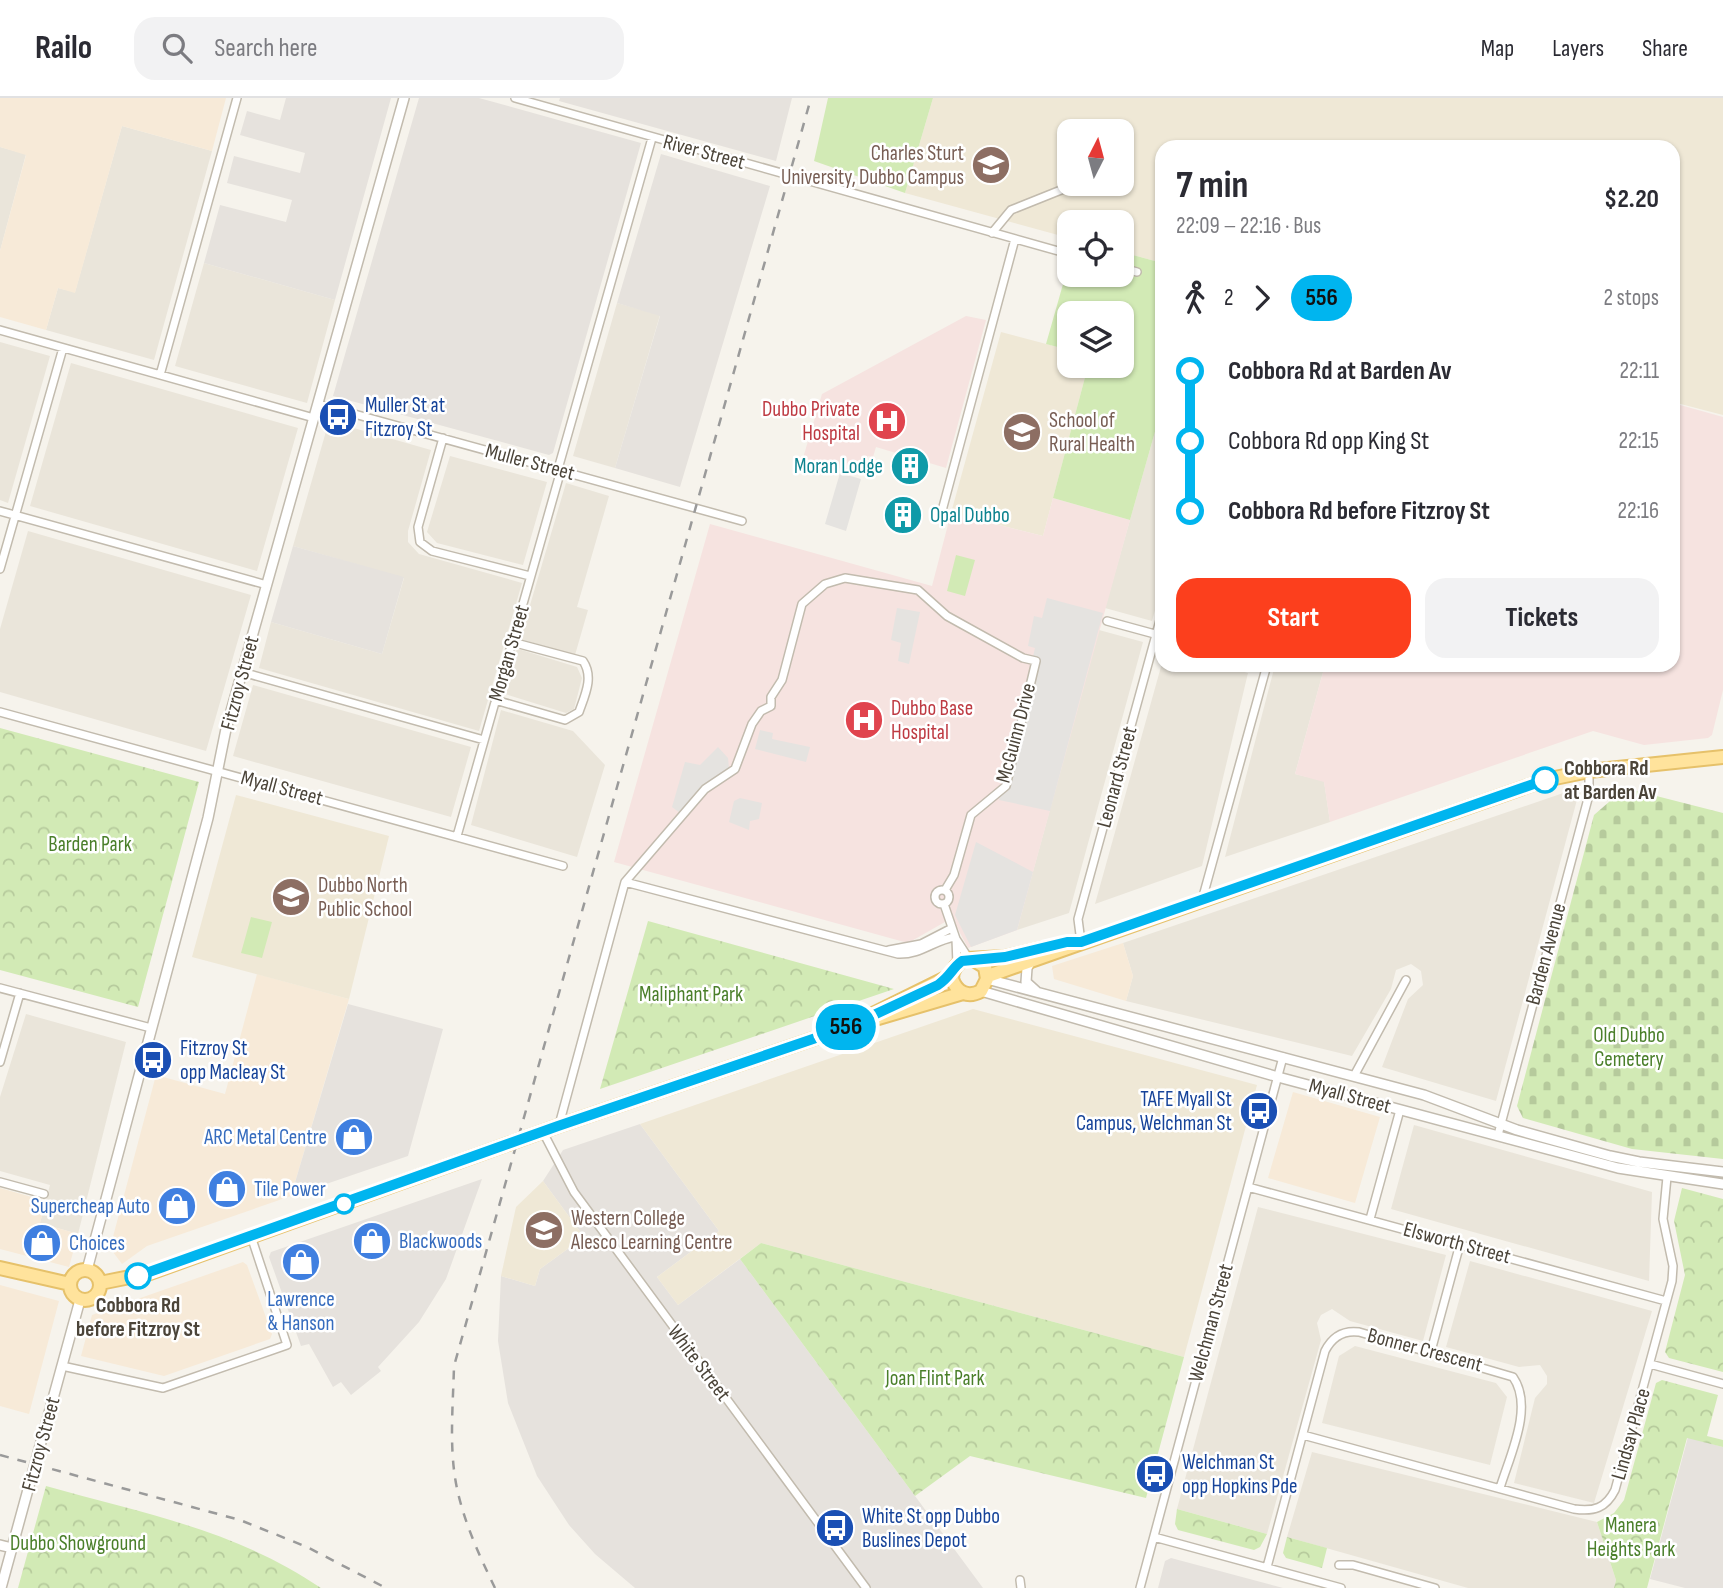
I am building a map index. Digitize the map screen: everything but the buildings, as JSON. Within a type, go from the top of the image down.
[{"type":"main road","points":[[100,1283],[150,1273],[558,1126],[848,1027],[963,993],[972,994],[985,982],[1032,959],[1069,949],[1081,942],[1535,783],[1588,771],[1723,757]]},
{"type":"main road","points":[[848,1027],[971,959],[1005,957],[1067,942],[1081,942]]},
{"type":"main road","points":[[971,959],[985,967],[985,982]]},
{"type":"main road","points":[[954,970],[955,986],[963,993]]},
{"type":"main road","points":[[0,1268],[70,1284]]},
{"type":"main road","points":[[87,1270],[95,1275],[100,1283],[94,1297],[80,1300],[72,1294],[70,1284],[75,1273],[87,1270]]},
{"type":"street","points":[[160,374],[237,98]]},
{"type":"street","name":"Fitzroy Street","points":[[87,1270],[208,818],[242,673],[404,98]]},
{"type":"street","name":"River Street","points":[[515,98],[1057,251]]},
{"type":"street","points":[[549,108],[551,98]]},
{"type":"street","name":"Morgan Street","points":[[457,836],[652,138]]},
{"type":"street","points":[[992,233],[1011,210],[1057,192]]},
{"type":"street","points":[[943,507],[1015,239]]},
{"type":"street","points":[[0,330],[314,418]]},
{"type":"street","points":[[0,569],[62,348]]},
{"type":"street","name":"Muller Street","points":[[318,404],[742,520]]},
{"type":"street","points":[[443,438],[418,527],[420,542],[432,551],[530,576]]},
{"type":"street","points":[[0,511],[267,585]]},
{"type":"street","name":"McGuinn Drive","points":[[625,882],[705,789],[735,769],[752,724],[761,711],[771,706],[771,697],[782,680],[802,604],[825,584],[856,578],[918,590],[947,616],[1035,661],[1006,786],[971,815],[954,875],[945,890],[938,891],[935,897],[939,903],[944,904],[952,928]]},
{"type":"street","points":[[1107,621],[1155,635]]},
{"type":"street","points":[[495,700],[565,720],[579,712],[588,684],[588,669],[583,661],[512,642]]},
{"type":"street","name":"Leonard Street","points":[[1081,942],[1078,919],[1155,650]]},
{"type":"street","points":[[1201,901],[1265,672]]},
{"type":"street","points":[[242,673],[484,740]]},
{"type":"street","name":"Myall Street","points":[[0,712],[564,866]]},
{"type":"street","name":"Barden Avenue","points":[[1498,1135],[1589,794],[1588,771]]},
{"type":"street","points":[[558,1126],[625,882],[885,951],[914,954],[944,939],[956,938]]},
{"type":"street","points":[[885,951],[921,944],[952,928],[971,959]]},
{"type":"street","points":[[954,970],[956,938]]},
{"type":"street","points":[[1032,959],[1027,968],[1026,982],[1041,994]]},
{"type":"street","points":[[1354,1076],[1406,980]]},
{"type":"street","name":"Myall Street","points":[[985,982],[1041,994],[1354,1076],[1445,1102],[1500,1124],[1639,1163],[1723,1172]]},
{"type":"street","name":"Myall Street","points":[[985,982],[1278,1077],[1618,1168],[1723,1184]]},
{"type":"street","points":[[0,988],[151,1028]]},
{"type":"street","points":[[0,1062],[20,993]]},
{"type":"street","name":"Welchman Street","points":[[1140,1588],[1283,1057]]},
{"type":"street","points":[[1370,1219],[1400,1110]]},
{"type":"street","name":"White Street","points":[[543,1132],[574,1192],[866,1588]]},
{"type":"street","name":"Lindsay Place","points":[[1303,1436],[1588,1511],[1610,1500],[1650,1364],[1673,1266],[1662,1219],[1667,1177]]},
{"type":"street","points":[[0,1181],[44,1194]]},
{"type":"street","name":"Elsworth Street","points":[[1248,1187],[1666,1301]]},
{"type":"street","points":[[62,1366],[163,1388],[288,1345],[251,1237]]},
{"type":"street","points":[[1431,1351],[1460,1244]]},
{"type":"street","name":"Fitzroy Street","points":[[1,1588],[80,1300]]},
{"type":"street","name":"Bonner Crescent","points":[[1266,1567],[1325,1351],[1335,1338],[1349,1331],[1431,1351],[1502,1371],[1513,1377],[1519,1386],[1522,1406],[1500,1488]]},
{"type":"street","points":[[1650,1364],[1723,1384]]},
{"type":"street","points":[[1154,1537],[1266,1567],[1316,1585],[1341,1588]]},
{"type":"street","points":[[0,1545],[12,1548]]},
{"type":"street","points":[[1339,1565],[1353,1565],[1435,1588]]},
{"type":"shaded area","points":[[0,98],[226,98],[212,151],[122,126],[75,293],[58,288],[46,330],[0,317],[0,251],[26,155],[0,147]]},
{"type":"shaded area","points":[[286,98],[391,98],[335,300],[204,263],[220,205],[286,222],[292,200],[227,183],[234,156],[300,173],[305,153],[240,135],[247,111],[280,120]]},
{"type":"shaded area","points":[[419,98],[479,98],[641,143],[553,453],[549,455],[333,396]]},
{"type":"shaded area","points":[[560,98],[792,98],[776,161],[559,101]]},
{"type":"shaded area","name":"Charles Sturt University, Dubbo Campus","points":[[933,98],[1723,98],[1723,415],[1680,404],[1680,140],[1155,140],[1155,261],[1134,255],[1134,210],[1057,210],[1057,235],[905,193]]},
{"type":"shaded area","points":[[122,126],[212,151],[154,360],[46,330],[58,288],[75,292]]},
{"type":"shaded area","points":[[0,147],[26,154],[0,251]]},
{"type":"shaded area","points":[[661,154],[770,186],[680,487],[615,468],[660,316],[617,303]]},
{"type":"shaded area","points":[[204,263],[335,300],[307,403],[175,366]]},
{"type":"shaded area","points":[[617,303],[660,315],[615,468],[573,456]]},
{"type":"shaded area","name":"Dubbo Private Hospital","points":[[966,316],[986,320],[946,468],[876,447],[873,457],[868,456],[863,475],[803,458],[822,394]]},
{"type":"shaded area","name":"School of Rural Health","points":[[1001,332],[1057,347],[1057,378],[1085,378],[1043,536],[951,513]]},
{"type":"shaded area","points":[[0,342],[50,356],[8,503],[0,500]]},
{"type":"shaded area","points":[[71,363],[298,428],[257,571],[30,506]]},
{"type":"shaded area","points":[[1680,405],[1723,417],[1723,690],[1712,735],[1708,738],[1644,745],[1593,731],[1330,822],[1324,782],[1295,774],[1323,672],[1680,672]]},
{"type":"shaded area","points":[[329,421],[431,450],[408,531],[408,542],[419,554],[522,583],[479,731],[259,668],[271,622],[382,654],[404,578],[293,546]]},
{"type":"shaded area","points":[[1155,432],[1155,610],[1152,621],[1105,608]]},
{"type":"shaded area","points":[[450,456],[547,482],[523,565],[437,543],[427,532]]},
{"type":"shaded area","points":[[840,473],[861,479],[846,531],[825,524]]},
{"type":"shaded area","points":[[566,483],[609,496],[577,607],[588,610],[575,655],[520,639]]},
{"type":"shaded area","name":"Dubbo Base Hospital","points":[[1053,498],[1130,520],[1017,930],[968,948],[952,918],[908,943],[614,862],[710,524],[932,586],[951,513],[1043,536]]},
{"type":"shaded area","points":[[28,531],[251,595],[206,751],[0,692],[0,629]]},
{"type":"shaded area","points":[[293,546],[404,577],[382,654],[271,622]]},
{"type":"shaded area","points":[[1047,598],[1103,613],[1050,811],[999,800],[1035,648],[1028,646],[1034,616],[1042,618]]},
{"type":"shaded area","points":[[897,608],[920,612],[909,664],[898,661],[901,643],[891,640]]},
{"type":"shaded area","points":[[1099,630],[1143,642],[1069,913],[1017,930]]},
{"type":"shaded area","points":[[515,648],[577,667],[582,678],[574,709],[566,713],[502,693]]},
{"type":"shaded area","points":[[1159,672],[1248,673],[1202,866],[1095,904]]},
{"type":"shaded area","points":[[1273,672],[1323,672],[1295,774],[1324,781],[1330,822],[1225,857]]},
{"type":"shaded area","points":[[253,685],[471,747],[451,817],[233,756]]},
{"type":"shaded area","points":[[501,710],[573,731],[605,765],[577,857],[471,825]]},
{"type":"shaded area","points":[[760,730],[773,733],[772,739],[810,747],[806,762],[755,749]]},
{"type":"shaded area","points":[[718,747],[728,758],[729,768],[702,786],[680,813],[672,807],[685,762],[700,765]]},
{"type":"shaded area","points":[[1575,789],[1578,796],[1496,1101],[1382,1067],[1408,999],[1423,985],[1421,971],[1411,964],[1396,970],[1391,989],[1352,1056],[1126,1001],[1133,976],[1123,943]]},
{"type":"shaded area","name":"Dubbo North Public School","points":[[236,795],[389,836],[349,999],[192,957]]},
{"type":"shaded area","points":[[740,798],[762,803],[759,819],[750,821],[749,830],[729,822],[734,801]]},
{"type":"shaded area","points":[[976,842],[1033,872],[1017,930],[971,947],[955,915]]},
{"type":"shaded area","points":[[1123,943],[1133,976],[1126,1001],[1054,979],[1052,966]]},
{"type":"shaded area","points":[[257,974],[349,999],[291,1196],[147,1246],[122,1264],[110,1248],[156,1075],[225,1094]]},
{"type":"shaded area","points":[[348,1004],[443,1029],[408,1156],[291,1196]]},
{"type":"shaded area","points":[[973,1009],[1257,1085],[1184,1357],[761,1243],[678,1305],[657,1277],[719,1231],[640,1124]]},
{"type":"shaded area","points":[[26,1014],[126,1042],[78,1234],[40,1223],[50,1185],[0,1171],[0,1097]]},
{"type":"shaded area","points":[[1293,1092],[1380,1117],[1355,1203],[1268,1178]]},
{"type":"shaded area","points":[[640,1124],[719,1231],[657,1277],[678,1305],[740,1259],[983,1588],[635,1588],[595,1554],[569,1525],[537,1476],[508,1403],[498,1341],[501,1276],[535,1286],[540,1269],[584,1237],[543,1181],[563,1150]]},
{"type":"shaded area","points":[[1414,1125],[1652,1192],[1649,1281],[1391,1209]]},
{"type":"shaded area","points":[[482,1179],[446,1279],[419,1322],[378,1367],[381,1371],[351,1395],[341,1382],[333,1387],[309,1344],[301,1346],[269,1257],[271,1252]]},
{"type":"shaded area","name":"Western College Alesco Learning Centre","points":[[543,1181],[584,1237],[540,1269],[535,1286],[501,1276],[516,1207]]},
{"type":"shaded area","points":[[0,1188],[46,1201],[40,1223],[78,1234],[69,1267],[0,1249]]},
{"type":"shaded area","points":[[1258,1207],[1446,1255],[1423,1341],[1350,1321],[1332,1309],[1321,1315],[1317,1323],[1321,1340],[1267,1534],[1177,1509]]},
{"type":"shaded area","points":[[1470,1261],[1652,1311],[1594,1503],[1514,1483],[1535,1398],[1547,1384],[1547,1376],[1540,1365],[1519,1367],[1446,1347]]},
{"type":"shaded area","points":[[243,1262],[247,1265],[272,1334],[270,1339],[164,1376],[81,1356],[92,1315]]},
{"type":"shaded area","points":[[0,1285],[59,1301],[29,1414],[0,1406]]},
{"type":"shaded area","points":[[1355,1346],[1496,1383],[1507,1397],[1490,1465],[1322,1423],[1339,1356]]},
{"type":"shaded area","points":[[1688,1437],[1723,1447],[1723,1588],[1685,1588],[1650,1579]]},
{"type":"shaded area","points":[[1312,1452],[1597,1522],[1616,1580],[1614,1588],[1468,1588],[1287,1537]]},
{"type":"shaded area","points":[[1171,1558],[1283,1588],[1158,1588],[1165,1561]]},
{"type":"green space","points":[[828,98],[933,98],[905,193],[814,161]]},
{"type":"green space","points":[[1134,255],[1155,261],[1155,432],[1130,520],[1053,498],[1085,378],[1134,378],[1134,301],[1058,301],[1062,287],[1134,287]]},
{"type":"green space","points":[[1057,305],[1057,347],[1046,344]]},
{"type":"green space","points":[[956,555],[975,560],[965,596],[947,591]]},
{"type":"green space","name":"Barden Park","points":[[0,728],[199,782],[138,1007],[0,970]]},
{"type":"green space","name":"Old Dubbo Cemetery","points":[[1625,788],[1723,813],[1723,1159],[1632,1149],[1523,1118],[1517,1106],[1594,815]]},
{"type":"green space","points":[[251,917],[272,922],[262,958],[241,953]]},
{"type":"green space","name":"Maliphant Park","points":[[648,921],[894,989],[600,1089]]},
{"type":"green space","points":[[1682,1188],[1723,1199],[1723,1372],[1669,1358],[1665,1352],[1685,1275],[1674,1221]]},
{"type":"green space","name":"Joan Flint Park","points":[[761,1243],[1184,1357],[1146,1498],[970,1456],[915,1496],[740,1259]]},
{"type":"green space","name":"Manera Heights Park","points":[[1662,1380],[1718,1395],[1707,1436],[1723,1440],[1723,1447],[1687,1438],[1647,1588],[1614,1588],[1616,1580],[1597,1522],[1614,1513],[1624,1500],[1656,1383]]},
{"type":"green space","name":"Dubbo Showground","points":[[46,1486],[222,1537],[289,1568],[321,1588],[18,1588]]},
{"type":"green space","points":[[1177,1509],[1267,1534],[1260,1547],[1254,1550],[1178,1530],[1175,1524]]},
{"type":"green space","points":[[1287,1537],[1327,1548],[1322,1568],[1286,1558],[1283,1553]]},
{"type":"railway","points":[[495,1588],[462,1509],[453,1465],[454,1366],[811,98]]},
{"type":"railway","points":[[0,1455],[240,1520],[307,1547],[386,1588]]},
{"type":"bus line","name":"556","points":[[138,1276],[447,1168],[558,1126],[848,1027],[888,1005],[938,985],[952,975],[957,965],[967,959],[1005,957],[1067,942],[1081,942],[1545,780]]},
{"type":"place","name":"Charles Sturt University, Dubbo Campus","points":[[991,165]]},
{"type":"place","name":"Muller St at Fitzroy St","points":[[338,417]]},
{"type":"place","name":"Dubbo Private Hospital","points":[[887,421]]},
{"type":"place","name":"School of Rural Health","points":[[1022,432]]},
{"type":"place","name":"Moran Lodge","points":[[910,466]]},
{"type":"place","name":"Opal Dubbo","points":[[903,515]]},
{"type":"place","name":"Dubbo Base Hospital","points":[[864,720]]},
{"type":"place","name":"Cobbora Rd at Barden Av","points":[[1545,780]]},
{"type":"place","name":"Dubbo North Public School","points":[[291,897]]},
{"type":"place","name":"Fitzroy St opp Macleay St","points":[[153,1060]]},
{"type":"place","name":"TAFE Myall St Campus, Welchman St","points":[[1259,1111]]},
{"type":"place","name":"ARC Metal Centre","points":[[354,1137]]},
{"type":"place","name":"Tile Power","points":[[227,1189]]},
{"type":"place","name":"Supercheap Auto","points":[[177,1206]]},
{"type":"place","name":"Western College Alesco Learning Centre","points":[[544,1230]]},
{"type":"place","name":"Blackwoods","points":[[372,1241]]},
{"type":"place","name":"Choices","points":[[42,1243]]},
{"type":"place","name":"Lawrence & Hanson","points":[[301,1262]]},
{"type":"place","name":"Cobbora Rd before Fitzroy St","points":[[138,1276]]},
{"type":"place","name":"Welchman St opp Hopkins Pde","points":[[1155,1474]]},
{"type":"place","name":"White St opp Dubbo Buslines Depot","points":[[835,1528]]}]
